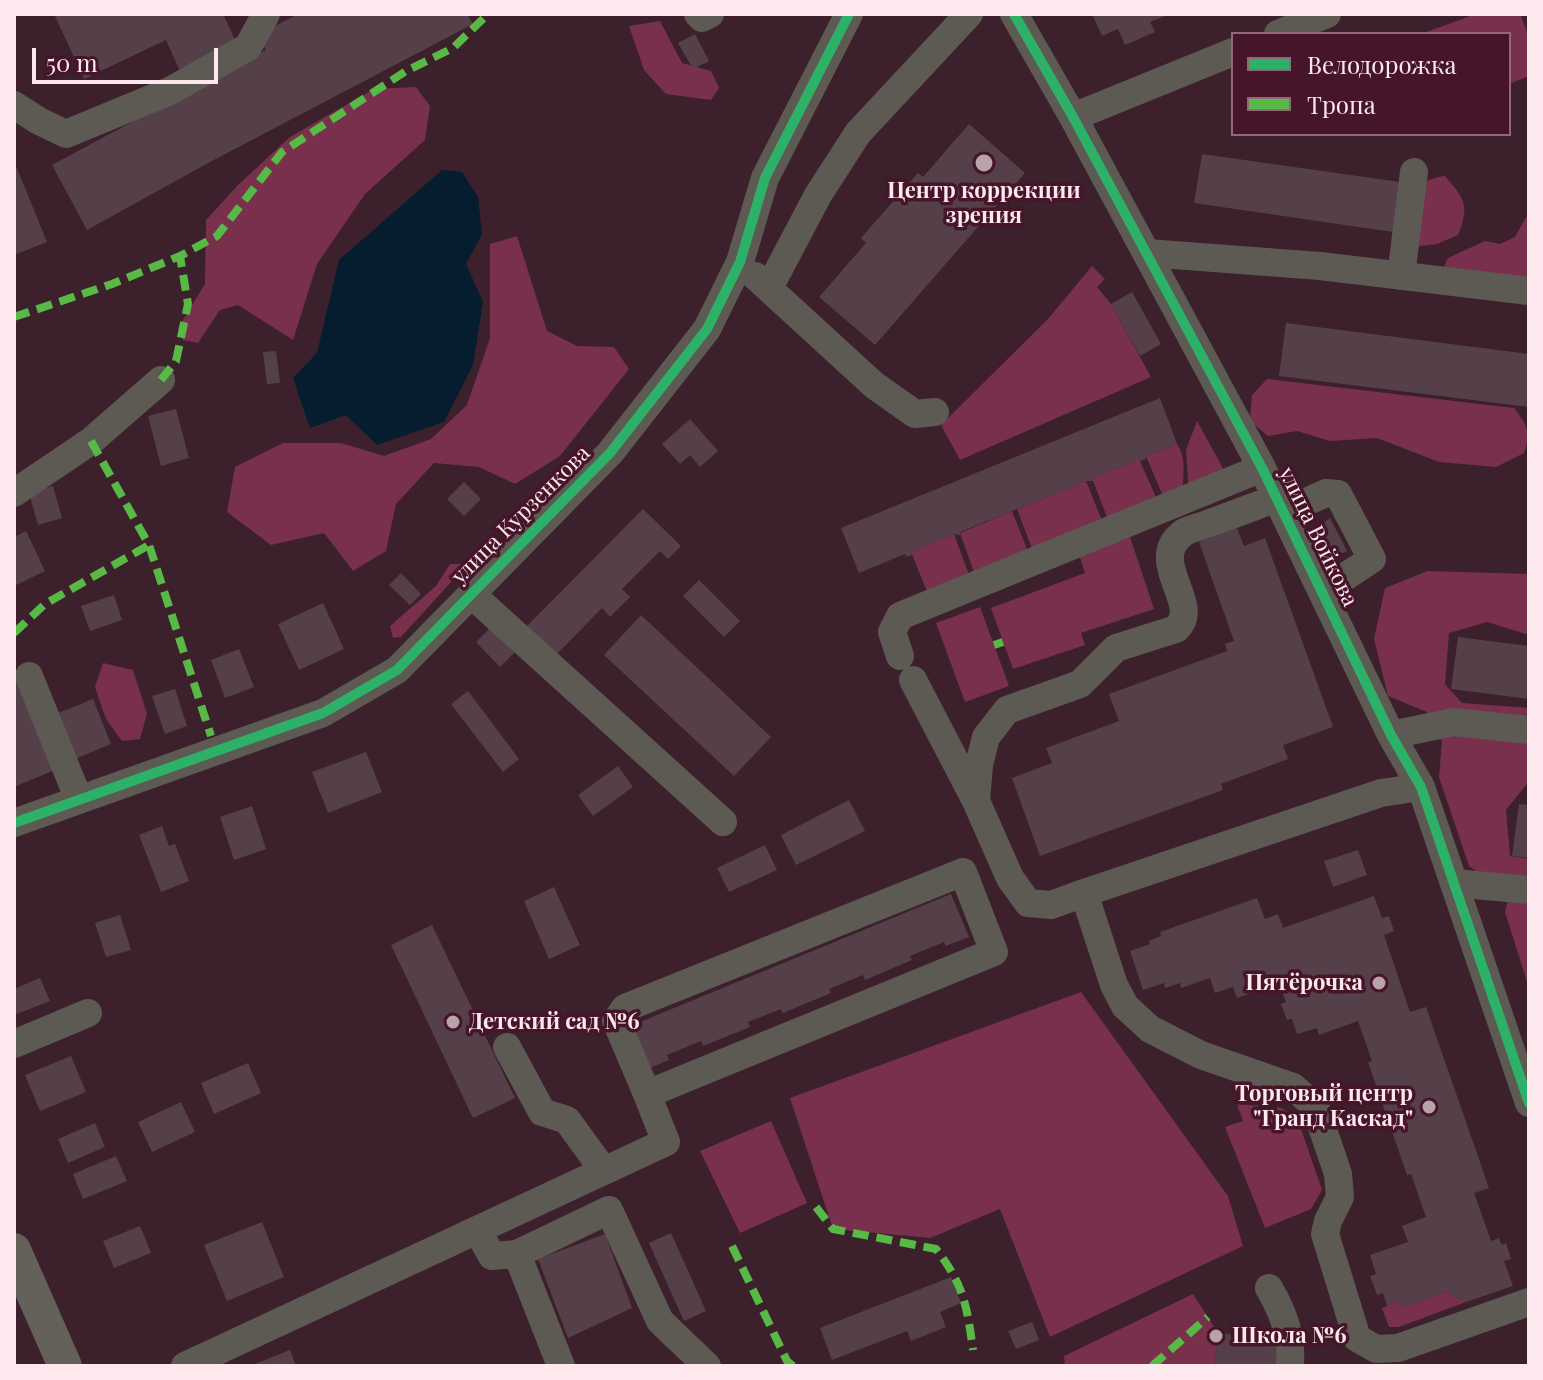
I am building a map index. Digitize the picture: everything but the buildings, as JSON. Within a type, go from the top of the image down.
[{"type":"main road","points":[[14,1250],[65,1366]]},
{"type":"street","points":[[14,105],[66,134],[170,91],[248,47],[266,14]]},
{"type":"street","points":[[698,14],[702,18],[710,14]]},
{"type":"street","name":"улица Курзенкова","points":[[14,823],[323,713],[397,670],[610,453],[707,329],[740,262],[765,178],[849,14]]},
{"type":"street","points":[[769,288],[818,195],[858,133],[969,14]]},
{"type":"street","name":"улица Войкова","points":[[1014,14],[1073,117],[1262,468],[1391,735],[1421,787],[1529,1103]]},
{"type":"street","points":[[1283,32],[1327,14]]},
{"type":"street","points":[[1073,117],[1231,53]]},
{"type":"street","points":[[1401,276],[1414,172]]},
{"type":"street","points":[[1147,253],[1320,266],[1529,291]]},
{"type":"street","points":[[740,262],[874,385],[915,414],[935,412]]},
{"type":"street","points":[[14,493],[91,441],[161,380]]},
{"type":"street","points":[[1262,468],[900,616],[892,632],[906,668],[976,801],[1010,878],[1028,903],[1051,905],[1381,793],[1421,787]]},
{"type":"street","points":[[976,801],[979,765],[986,737],[1007,710],[1080,684],[1116,648],[1176,629],[1183,623],[1186,612],[1170,568],[1172,548],[1183,533],[1326,493],[1338,494],[1372,559],[1322,592]]},
{"type":"street","points":[[471,594],[723,822]]},
{"type":"street","points":[[29,676],[79,800]]},
{"type":"street","points":[[1391,735],[1454,722],[1529,730]]},
{"type":"street","points":[[185,1366],[666,1142],[616,1021],[625,1008],[963,872],[994,952],[647,1094]]},
{"type":"street","points":[[1454,883],[1529,890]]},
{"type":"street","points":[[1084,893],[1114,985],[1125,1006],[1150,1029],[1209,1066],[1293,1087],[1315,1106],[1338,1174],[1340,1197],[1325,1234],[1357,1338],[1376,1349],[1398,1348],[1529,1302]]},
{"type":"street","points":[[14,1044],[88,1013]]},
{"type":"street","points":[[507,1047],[542,1112],[567,1120],[604,1171]]},
{"type":"street","points":[[477,1230],[492,1256],[517,1254],[609,1210],[660,1321],[707,1366]]},
{"type":"street","points":[[517,1254],[561,1366]]},
{"type":"street","points":[[1269,1288],[1292,1342],[1290,1366]]},
{"type":"shaded area","points":[[1476,14],[1520,14],[1529,37],[1529,76],[1511,83],[1511,32],[1426,32]]},
{"type":"shaded area","points":[[660,21],[682,63],[711,71],[719,88],[711,100],[666,94],[644,70],[629,26]]},
{"type":"shaded area","points":[[416,87],[430,106],[425,140],[365,194],[317,264],[293,340],[238,305],[220,310],[198,343],[183,340],[178,328],[205,284],[206,220],[238,185],[290,137],[374,89]]},
{"type":"shaded area","points":[[1445,176],[1464,203],[1462,225],[1458,235],[1437,244],[1420,246],[1409,236],[1415,196],[1424,183]]},
{"type":"shaded area","points":[[1526,217],[1529,217],[1529,285],[1443,269],[1448,258],[1485,241],[1500,244],[1515,237]]},
{"type":"shaded area","points":[[517,236],[547,331],[577,346],[614,347],[629,369],[560,456],[515,484],[479,467],[434,463],[396,504],[386,551],[353,571],[324,533],[271,545],[227,512],[235,467],[283,443],[341,443],[384,456],[431,439],[467,405],[490,338],[490,244]]},
{"type":"shaded area","points":[[1092,266],[1105,279],[1097,287],[1111,304],[1151,377],[960,460],[941,425],[1048,319]]},
{"type":"shaded area","points":[[1267,379],[1514,408],[1527,429],[1528,440],[1524,453],[1496,467],[1439,462],[1377,438],[1330,441],[1297,431],[1268,436],[1250,421],[1252,395]]},
{"type":"shaded area","points":[[1197,421],[1229,479],[1189,494],[1186,450]]},
{"type":"shaded area","points":[[1177,444],[1183,462],[1182,496],[1165,501],[1146,456]]},
{"type":"shaded area","points":[[1139,459],[1159,504],[1110,525],[1092,478]]},
{"type":"shaded area","points":[[1086,481],[1105,528],[1035,557],[1017,509]]},
{"type":"shaded area","points":[[1012,511],[1031,559],[977,581],[960,533]]},
{"type":"shaded area","points":[[954,534],[972,583],[930,599],[911,552]]},
{"type":"shaded area","points":[[1130,537],[1154,609],[1081,633],[1085,645],[1013,669],[991,608],[1085,573],[1080,557]]},
{"type":"shaded area","points":[[450,564],[461,564],[461,571],[401,637],[393,638],[390,626],[436,586]]},
{"type":"shaded area","points":[[1428,571],[1529,574],[1529,635],[1487,622],[1449,633],[1445,684],[1462,703],[1529,708],[1529,781],[1506,810],[1510,856],[1529,859],[1529,886],[1490,881],[1469,866],[1439,777],[1442,741],[1427,712],[1388,696],[1374,639],[1385,588]]},
{"type":"shaded area","points":[[980,607],[1009,686],[965,702],[936,623]]},
{"type":"shaded area","points":[[103,663],[133,670],[147,714],[140,739],[122,741],[106,719],[95,687]]},
{"type":"shaded area","points":[[1509,896],[1529,896],[1529,988],[1505,912]]},
{"type":"shaded area","points":[[1081,992],[1228,1196],[1243,1246],[1050,1337],[1000,1209],[930,1238],[833,1229],[790,1098]]},
{"type":"shaded area","points":[[1237,1104],[1282,1108],[1298,1120],[1322,1190],[1311,1209],[1265,1228],[1225,1127],[1243,1121]]},
{"type":"shaded area","points":[[771,1121],[807,1203],[740,1233],[700,1151]]},
{"type":"shaded area","points":[[1449,1291],[1466,1302],[1399,1327],[1389,1327],[1382,1308],[1400,1301],[1403,1307]]},
{"type":"shaded area","points":[[1193,1294],[1218,1333],[1215,1366],[1065,1366],[1064,1356]]},
{"type":"water","points":[[442,170],[462,172],[478,197],[482,234],[466,264],[483,302],[473,365],[444,422],[377,445],[346,415],[310,428],[293,378],[317,353],[339,260]]},
{"type":"marked path","points":[[14,317],[112,284],[180,256],[217,236],[282,152],[406,71],[453,48],[488,14]]},
{"type":"marked path","points":[[161,380],[176,361],[188,304],[180,256]]},
{"type":"marked path","points":[[91,441],[149,545],[211,736]]},
{"type":"marked path","points":[[14,633],[45,604],[149,545]]},
{"type":"marked path","points":[[994,645],[1003,642]]},
{"type":"marked path","points":[[816,1207],[833,1229],[936,1249],[963,1296],[973,1350]]},
{"type":"marked path","points":[[732,1246],[787,1361],[793,1366]]},
{"type":"marked path","points":[[1152,1366],[1208,1317]]},
{"type":"cycle path","points":[[14,823],[323,713],[397,670],[610,453],[707,329],[740,262],[765,178],[849,14]]},
{"type":"cycle path","points":[[1014,14],[1073,117],[1262,468],[1391,735],[1421,787],[1529,1103]]},
{"type":"place","name":"Центр коррекции зрения","points":[[984,163]]},
{"type":"place","name":"Пятёрочка","points":[[1379,983]]},
{"type":"place","name":"Детский сад №6","points":[[453,1022]]},
{"type":"place","name":"Торговый центр \"Гранд Каскад\"","points":[[1429,1107]]},
{"type":"place","name":"Школа №6","points":[[1216,1336]]}]
